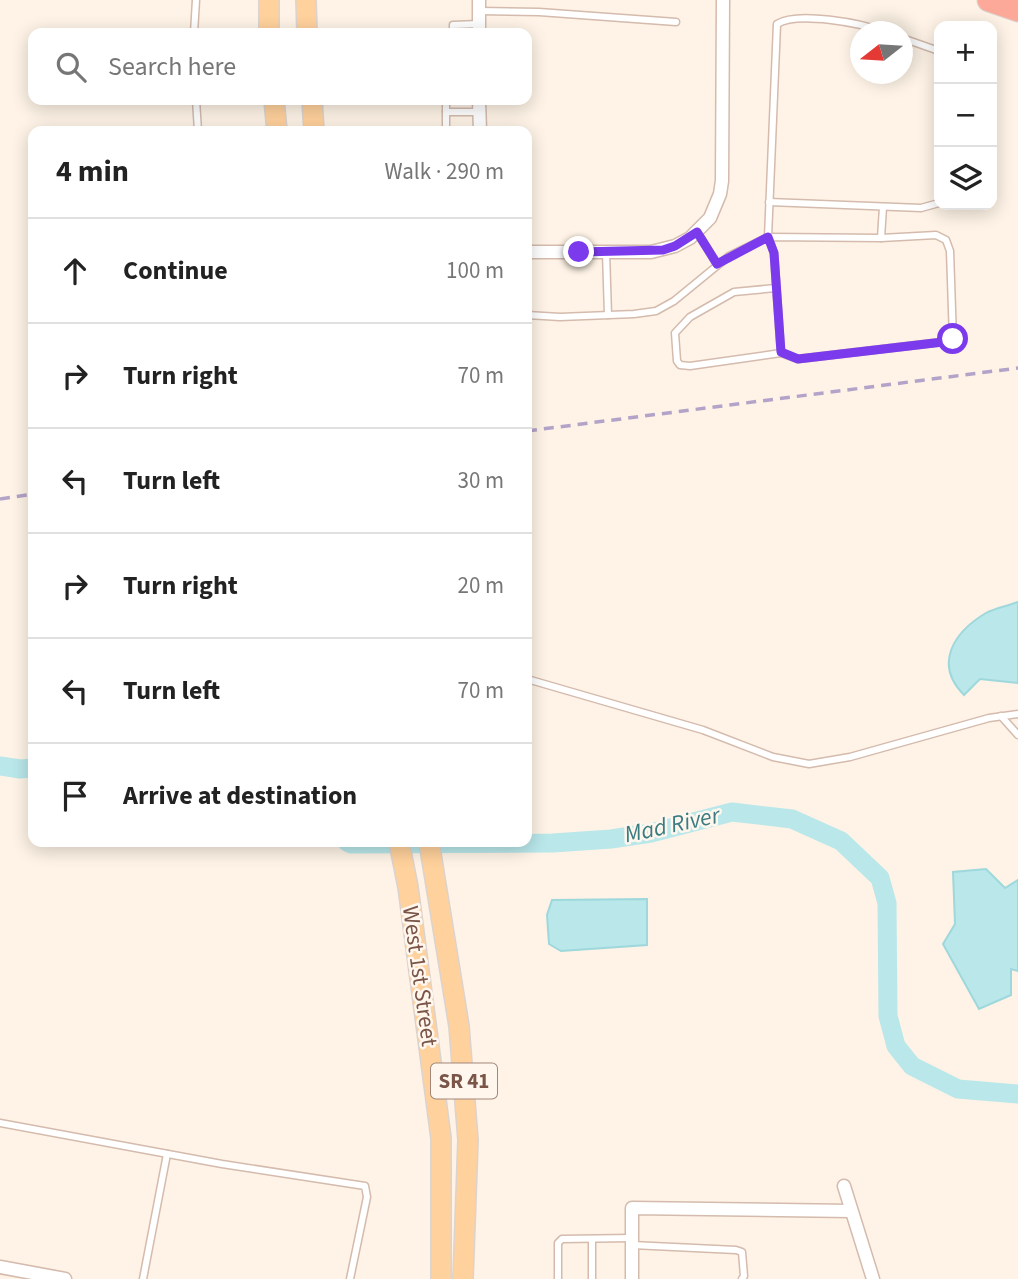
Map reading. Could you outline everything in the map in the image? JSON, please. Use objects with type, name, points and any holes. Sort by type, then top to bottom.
[{"type":"highway","points":[[989,0],[1018,10]]},
{"type":"main road","points":[[269,28],[270,0]]},
{"type":"main road","points":[[306,0],[307,28]]},
{"type":"main road","points":[[274,105],[277,126]]},
{"type":"main road","points":[[312,105],[314,126]]},
{"type":"main road","name":"West 1st Street","points":[[400,847],[408,887],[441,1138],[441,1279]]},
{"type":"main road","name":"West 1st Street","points":[[430,847],[459,1026],[468,1140],[463,1279]]},
{"type":"street","points":[[532,253],[663,250],[697,232],[716,207],[722,181],[723,0]]},
{"type":"street","points":[[480,106],[480,126]]},
{"type":"street","points":[[844,1186],[873,1279]]},
{"type":"street","points":[[632,1279],[632,1208],[851,1211]]},
{"type":"street","points":[[0,1267],[65,1279]]},
{"type":"lane","points":[[194,28],[196,0]]},
{"type":"lane","points":[[453,28],[453,25],[479,17],[539,12],[676,22]]},
{"type":"lane","points":[[781,352],[774,253],[768,237],[777,24],[793,18],[850,23]]},
{"type":"lane","points":[[913,42],[934,49]]},
{"type":"lane","points":[[196,105],[198,126]]},
{"type":"lane","points":[[446,105],[446,126]]},
{"type":"lane","points":[[446,112],[480,106]]},
{"type":"lane","points":[[769,202],[921,208],[934,205]]},
{"type":"lane","points":[[881,238],[883,207]]},
{"type":"lane","points":[[697,232],[717,264]]},
{"type":"lane","points":[[532,315],[561,317],[656,311],[674,301],[717,264],[768,237],[881,238],[936,235],[946,240],[950,251],[953,339],[798,359],[781,352],[690,366],[680,365],[677,361],[675,333],[691,317],[734,292],[776,288]]},
{"type":"lane","points":[[606,252],[608,315]]},
{"type":"lane","points":[[532,680],[703,730],[773,757],[809,764],[837,760],[1001,716],[1018,714]]},
{"type":"lane","points":[[1001,716],[1018,735]]},
{"type":"lane","points":[[0,1123],[167,1154],[365,1186],[367,1198],[349,1279]]},
{"type":"lane","points":[[143,1279],[167,1154]]},
{"type":"lane","points":[[558,1279],[558,1243],[562,1239],[592,1239],[736,1250],[742,1252],[744,1258],[742,1279]]},
{"type":"lane","points":[[592,1239],[592,1279]]},
{"type":"water","points":[[1018,602],[1018,683],[980,679],[964,695],[950,672],[951,650],[957,639],[965,629],[986,613]]},
{"type":"water","points":[[986,869],[1005,888],[1018,880],[1018,971],[1011,969],[1011,995],[979,1009],[943,944],[955,924],[953,872]]},
{"type":"water","points":[[647,899],[647,945],[561,951],[549,944],[547,915],[552,900]]},
{"type":"waterway","name":"Mad River","points":[[0,766],[28,768]]},
{"type":"waterway","name":"Mad River","points":[[532,843],[611,839],[651,833],[732,812],[792,819],[841,841],[880,878],[887,903],[888,1016],[896,1046],[912,1066],[958,1089],[1018,1094]]},
{"type":"railway","points":[[532,430],[1018,368]]},
{"type":"railway","points":[[0,499],[28,495]]},
{"type":"route","points":[[579,252],[663,250],[697,232],[717,264],[768,237],[774,253],[781,352],[787,356],[798,359],[953,339]]}]
